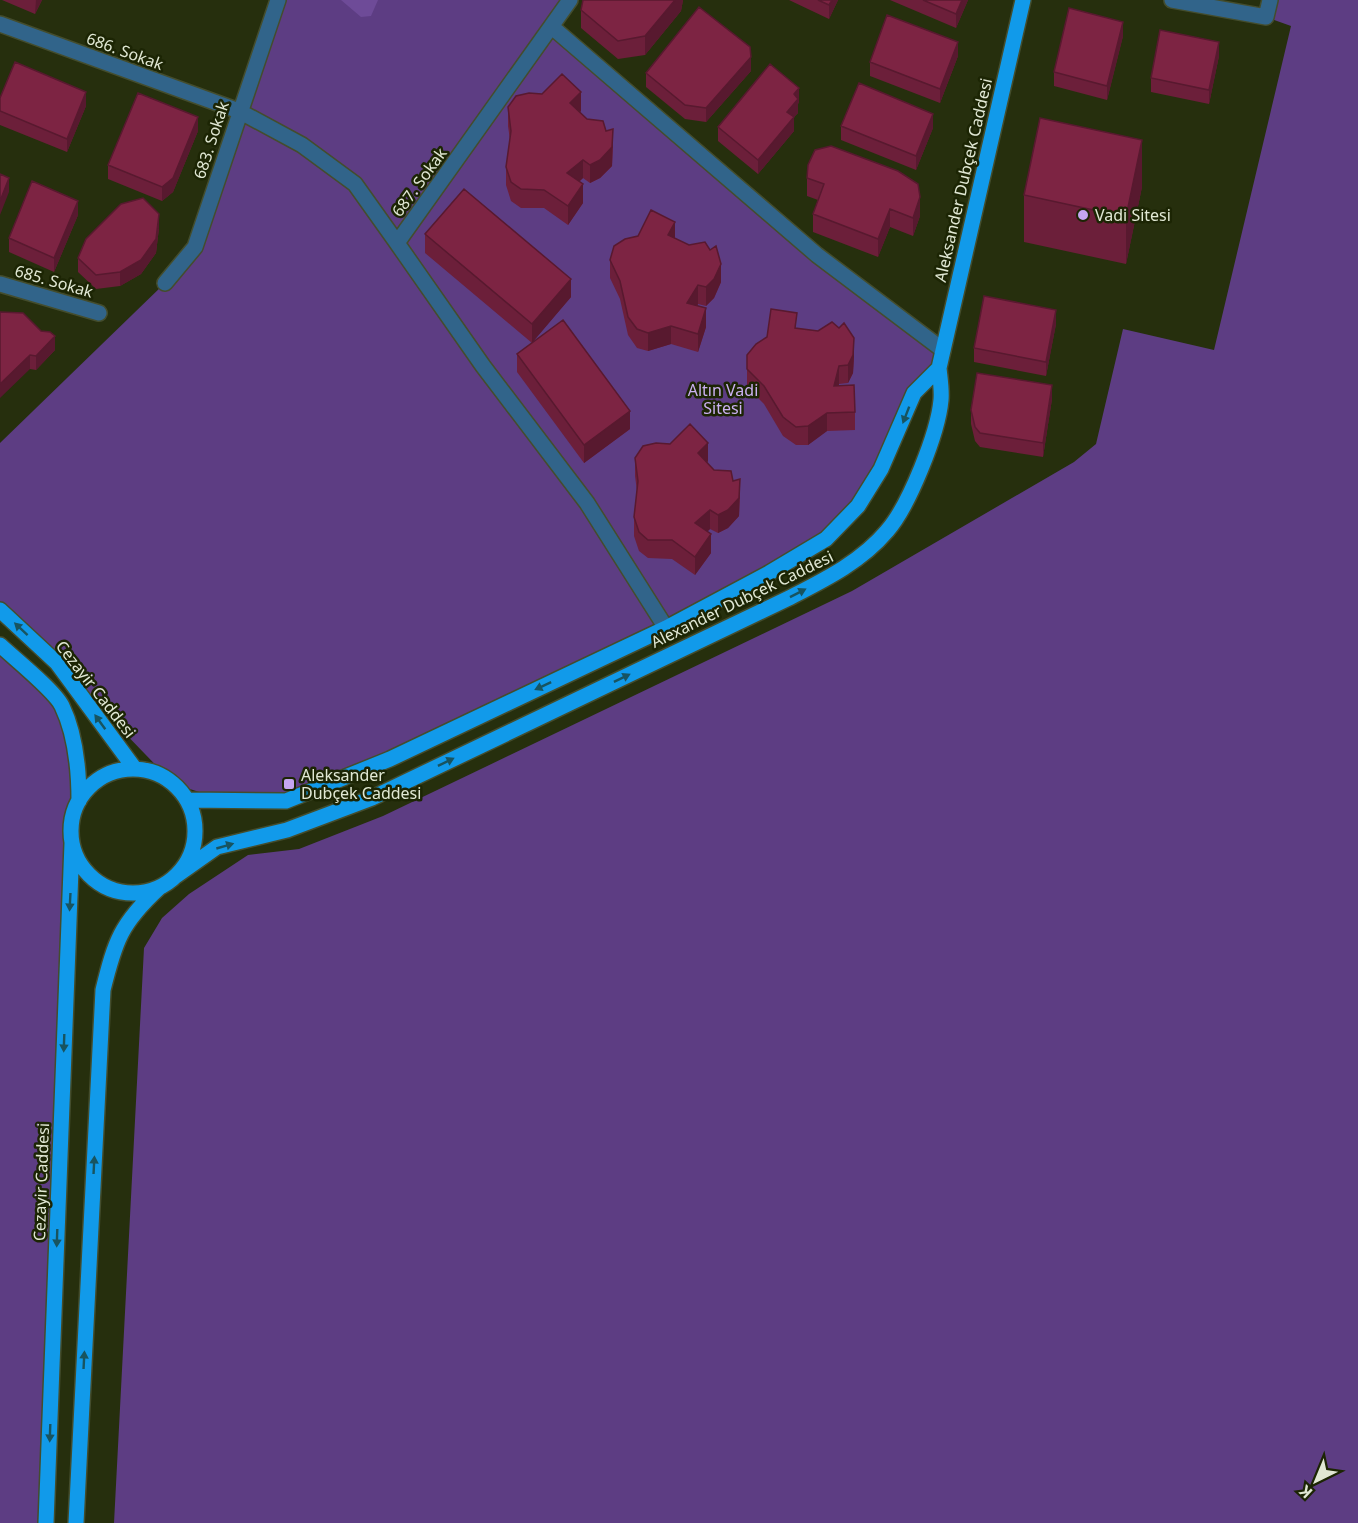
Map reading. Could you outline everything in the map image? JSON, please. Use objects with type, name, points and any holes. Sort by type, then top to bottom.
[{"type":"main road","name":"Aleksander Dubçek Caddesi","points":[[939,368],[1023,0]]},
{"type":"main road","name":"Alexander Dubçek Caddesi","points":[[187,800],[286,801],[390,759],[666,628],[826,539],[858,506],[882,469],[914,393],[939,368]]},
{"type":"main road","name":"Alexander Dubçek Caddesi","points":[[176,876],[217,848],[287,830],[372,798],[841,572],[887,531],[915,483],[930,443],[941,400],[939,368]]},
{"type":"main road","name":"Cezayir Caddesi","points":[[0,610],[57,663],[135,769]]},
{"type":"main road","points":[[0,645],[62,705],[79,772],[79,801]]},
{"type":"main road","points":[[76,1523],[103,990],[115,942],[132,912],[176,876],[188,860],[194,840],[194,820],[187,800],[156,773],[135,769],[114,772],[95,781],[79,801],[72,816],[72,843],[76,856],[87,873],[102,885],[120,892],[140,893],[159,888]]},
{"type":"main road","name":"Cezayir Caddesi","points":[[46,1523],[72,843]]},
{"type":"street","name":"683. Sokak","points":[[165,283],[195,247],[238,111],[278,0]]},
{"type":"street","name":"687. Sokak","points":[[238,111],[302,145],[355,184],[397,243],[570,0]]},
{"type":"street","points":[[1172,0],[1266,16],[1270,0]]},
{"type":"street","name":"686. Sokak","points":[[0,24],[238,111]]},
{"type":"street","points":[[552,27],[817,255],[943,350]]},
{"type":"street","points":[[397,243],[483,366],[587,503],[666,628]]},
{"type":"street","name":"685. Sokak","points":[[0,284],[99,313]]},
{"type":"green space","name":"Altın Vadi Sitesi","points":[[278,0],[570,0],[553,27],[943,350],[914,393],[858,506],[769,573],[286,801],[231,802],[174,784],[57,663],[0,610],[0,443],[165,283],[195,247]]},
{"type":"green space","points":[[1270,0],[1358,0],[1358,1523],[114,1523],[144,948],[162,918],[189,894],[248,855],[299,849],[383,816],[852,591],[1074,462],[1096,444],[1123,329],[1214,350],[1291,26],[1266,17]]},
{"type":"green space","points":[[0,645],[62,705],[79,801],[72,816],[71,837],[46,1523],[0,1523]]},
{"type":"shaded area","points":[[341,0],[378,0],[371,16],[361,17]]},
{"type":"building","points":[[583,0],[675,0],[645,36],[618,41],[581,10]]},
{"type":"building","points":[[818,0],[832,0],[829,5]]},
{"type":"building","points":[[923,0],[962,0],[956,14]]},
{"type":"building","points":[[699,7],[750,47],[751,57],[706,108],[685,105],[646,73]]},
{"type":"building","points":[[1069,8],[1123,22],[1107,86],[1054,72]]},
{"type":"building","points":[[887,15],[958,42],[940,89],[870,62]]},
{"type":"building","points":[[1160,30],[1219,42],[1209,90],[1151,78]]},
{"type":"building","points":[[15,62],[86,92],[67,139],[0,111],[0,98]]},
{"type":"building","points":[[770,64],[799,88],[794,94],[798,99],[787,112],[794,117],[758,160],[718,127]]},
{"type":"building","points":[[562,74],[581,92],[570,103],[587,119],[603,121],[606,131],[613,129],[612,147],[600,160],[590,165],[583,160],[567,173],[583,184],[568,206],[544,190],[521,189],[511,182],[506,167],[511,131],[508,107],[516,96],[529,93],[542,94]]},
{"type":"building","points":[[859,83],[933,114],[916,156],[841,126]]},
{"type":"building","points":[[138,93],[198,117],[173,178],[162,187],[108,165]]},
{"type":"building","points":[[1040,118],[1142,140],[1126,217],[1024,195]]},
{"type":"building","points":[[831,146],[898,171],[918,184],[920,197],[913,218],[890,209],[878,239],[813,214],[824,184],[807,178],[808,165],[815,150]]},
{"type":"building","points":[[0,174],[9,178],[0,201]]},
{"type":"building","points":[[32,181],[78,201],[54,258],[9,238]]},
{"type":"building","points":[[464,189],[571,279],[532,324],[425,234]]},
{"type":"building","points":[[143,198],[159,214],[156,239],[141,260],[120,272],[96,275],[78,258],[86,239],[121,204]]},
{"type":"building","points":[[651,210],[675,222],[668,235],[689,245],[705,242],[710,250],[716,246],[721,264],[714,279],[706,287],[698,285],[687,303],[706,308],[698,334],[671,326],[648,333],[637,329],[628,317],[620,281],[610,260],[614,246],[625,239],[638,236]]},
{"type":"building","points":[[984,296],[1056,310],[1046,362],[974,348]]},
{"type":"building","points":[[771,309],[797,313],[795,328],[818,331],[832,322],[839,328],[844,323],[854,338],[853,355],[848,365],[839,366],[834,386],[854,385],[855,412],[827,413],[808,426],[796,427],[783,417],[764,386],[747,369],[747,355],[756,344],[767,337]]},
{"type":"building","points":[[0,312],[23,313],[41,331],[50,332],[55,336],[36,356],[30,355],[0,384]]},
{"type":"building","points":[[563,320],[630,411],[584,445],[517,354]]},
{"type":"building","points":[[977,373],[1052,385],[1043,443],[980,433],[975,427],[971,410]]},
{"type":"building","points":[[690,424],[708,443],[698,453],[714,470],[731,471],[733,481],[740,479],[739,498],[728,510],[718,515],[710,510],[695,523],[711,534],[695,557],[672,540],[648,540],[639,532],[634,517],[638,481],[635,458],[643,446],[656,443],[670,444]]},
{"type":"place","name":"Vadi Sitesi","points":[[1083,215]]},
{"type":"place","name":"Aleksander Dubçek Caddesi","points":[[289,784]]}]
